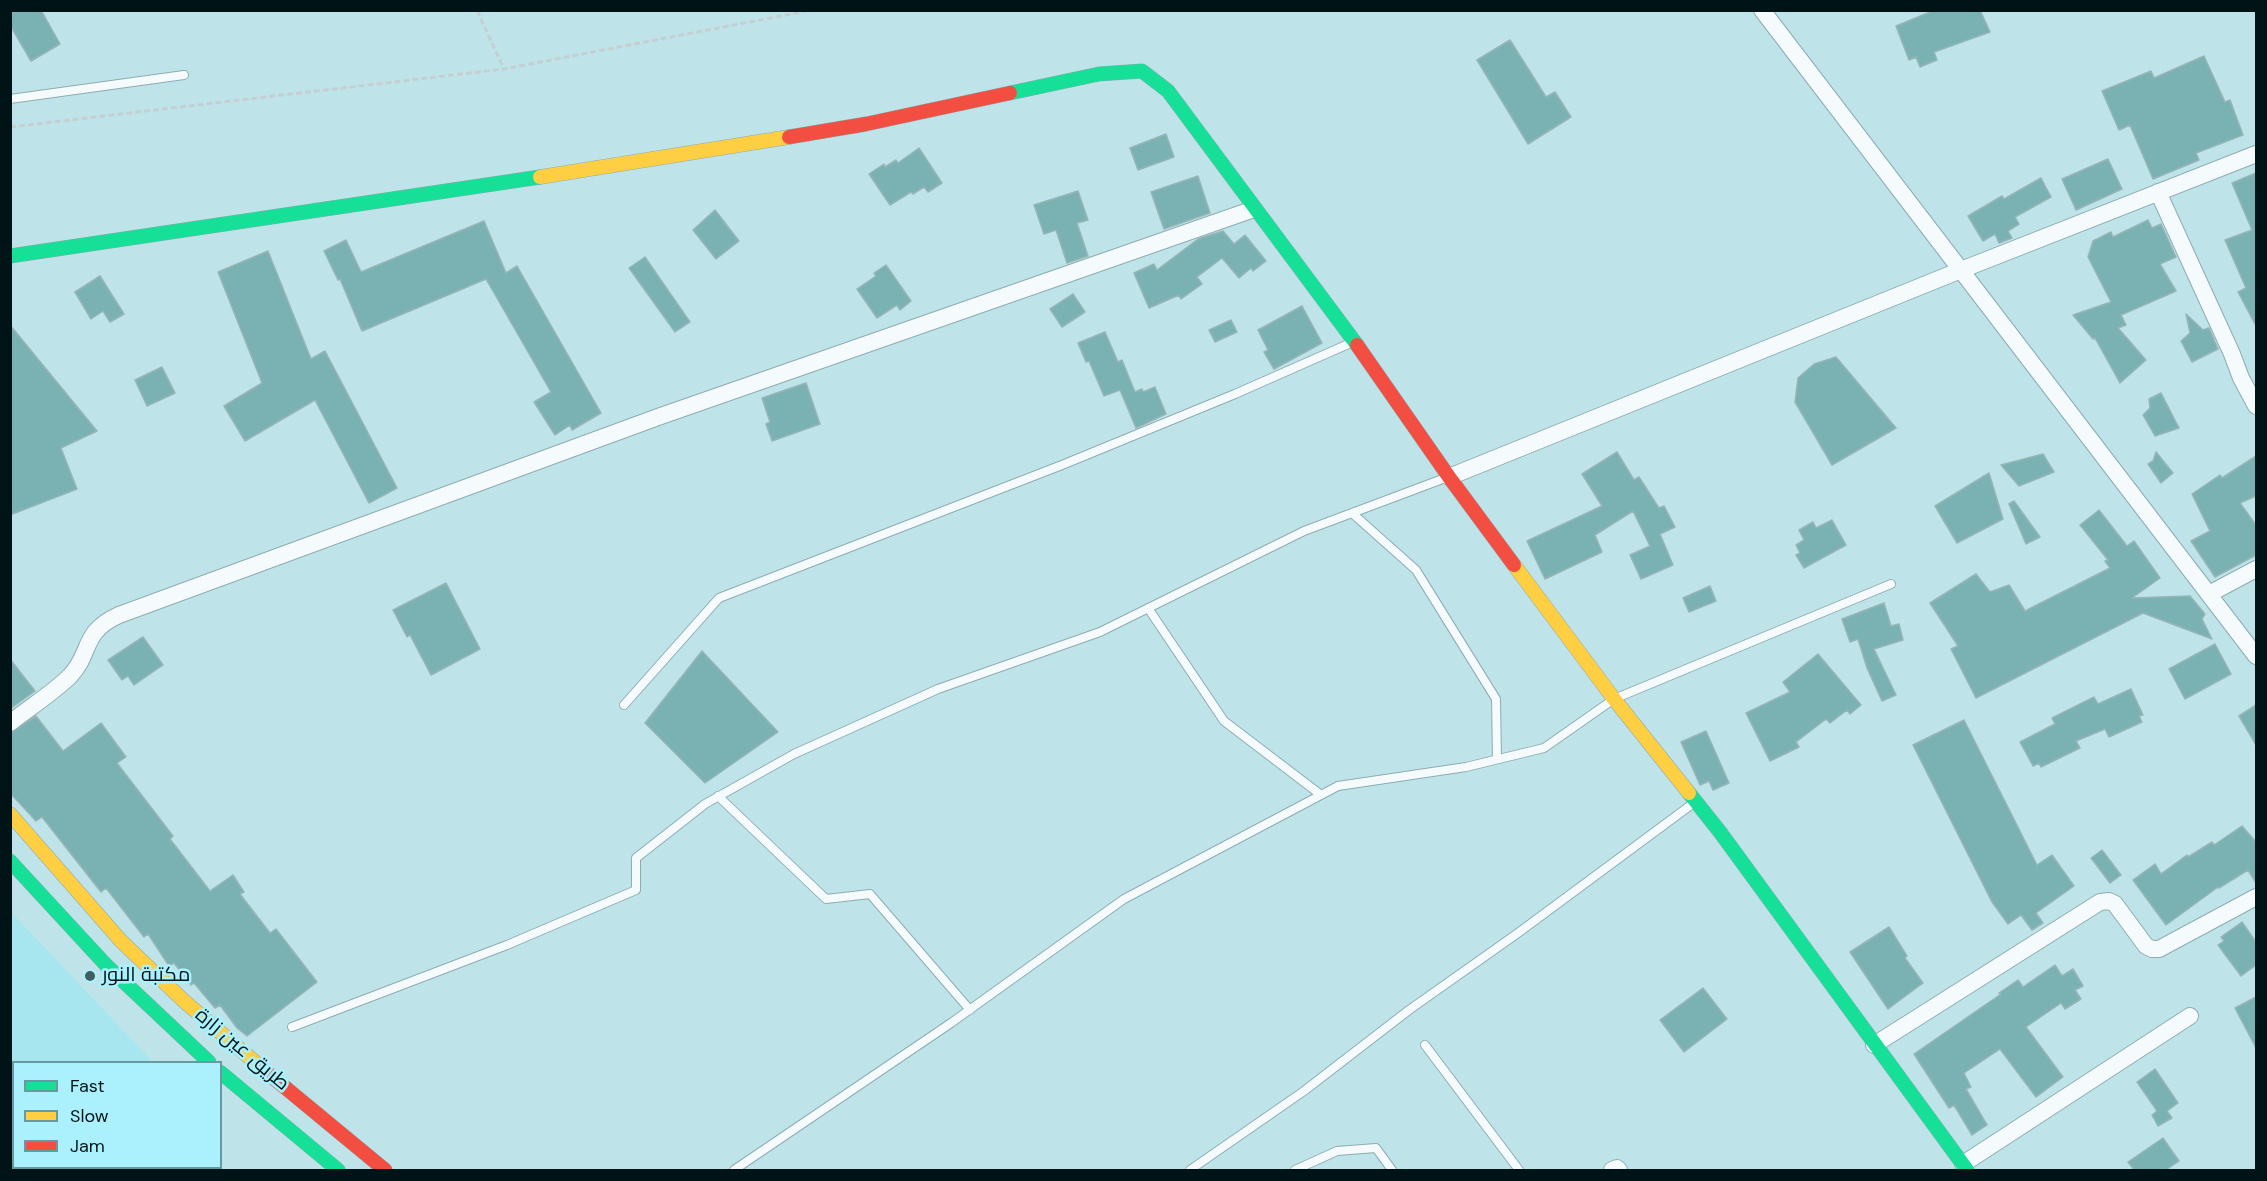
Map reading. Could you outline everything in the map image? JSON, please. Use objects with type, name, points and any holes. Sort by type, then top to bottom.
[{"type":"street","points":[[1762,10],[2256,656]]},
{"type":"street","points":[[10,256],[634,164],[866,124],[1099,74],[1142,71],[1168,91],[1354,341],[1449,477],[1614,699],[1720,832],[1965,1167],[2190,1016]]},
{"type":"street","points":[[1449,477],[1961,270],[2256,154]]},
{"type":"street","points":[[2158,192],[2241,378],[2256,406]]},
{"type":"street","points":[[10,723],[71,675],[97,629],[105,621],[119,615],[658,417],[1254,209]]},
{"type":"street","points":[[2209,594],[2256,569]]},
{"type":"street","name":"طريق عين زارة","points":[[10,814],[89,908],[154,973],[223,1035],[385,1170]]},
{"type":"street","name":"طريق عين زارة","points":[[10,861],[100,961],[207,1061]]},
{"type":"street","points":[[1874,1045],[2100,902],[2109,901],[2115,904],[2146,946],[2159,949],[2256,897]]},
{"type":"street","name":"طريق عين زارة","points":[[222,1074],[338,1170]]},
{"type":"street","points":[[1612,1170],[1617,1168],[1619,1170]]},
{"type":"lane","points":[[10,99],[184,75]]},
{"type":"lane","points":[[624,705],[719,598],[1062,465],[1235,394],[1354,341]]},
{"type":"lane","points":[[292,1027],[507,945],[636,890],[636,858],[705,804],[794,754],[938,689],[1100,632],[1304,531],[1449,477]]},
{"type":"lane","points":[[1352,513],[1416,570],[1496,699],[1497,759]]},
{"type":"lane","points":[[734,1170],[970,1010],[1124,899],[1338,786],[1466,767],[1544,748],[1614,699],[1891,584]]},
{"type":"lane","points":[[1148,608],[1224,721],[1321,795]]},
{"type":"lane","points":[[718,796],[826,899],[870,894],[970,1010]]},
{"type":"lane","points":[[1190,1170],[1304,1091],[1409,1010],[1696,802]]},
{"type":"lane","points":[[1425,1045],[1519,1170]]},
{"type":"lane","points":[[1295,1170],[1337,1151],[1376,1148],[1392,1170]]},
{"type":"path","points":[[479,10],[479,15],[504,69]]},
{"type":"path","points":[[10,127],[504,69],[812,10]]},
{"type":"shaded area","points":[[10,911],[152,1061],[12,1061],[11,1168]]},
{"type":"shaded area","points":[[14,1169],[84,1169],[83,1170]]},
{"type":"building","points":[[17,10],[41,10],[60,44],[31,61],[10,25],[10,14]]},
{"type":"building","points":[[1935,10],[1980,10],[1990,32],[1934,52],[1937,60],[1920,67],[1916,57],[1909,60],[1896,26]]},
{"type":"building","points":[[1510,40],[1546,97],[1555,92],[1571,117],[1528,144],[1477,60]]},
{"type":"building","points":[[2204,56],[2225,102],[2230,100],[2243,135],[2196,153],[2199,160],[2153,179],[2130,125],[2119,130],[2102,91],[2151,71],[2154,78]]},
{"type":"building","points":[[1166,134],[1174,157],[1138,170],[1130,148]]},
{"type":"building","points":[[919,148],[942,183],[928,192],[924,187],[913,194],[911,192],[890,205],[869,174],[884,164],[885,167],[896,160],[898,163]]},
{"type":"building","points":[[2108,159],[2122,189],[2076,210],[2062,179]]},
{"type":"building","points":[[2256,173],[2256,326],[2238,292],[2246,288],[2225,240],[2252,230],[2232,183]]},
{"type":"building","points":[[1198,176],[1210,213],[1164,229],[1151,192]]},
{"type":"building","points":[[2041,178],[2051,197],[2015,217],[2019,224],[2008,231],[2012,238],[1999,243],[1995,234],[1983,241],[1968,216],[2002,196],[2004,199]]},
{"type":"building","points":[[1078,191],[1088,220],[1077,223],[1088,256],[1067,263],[1056,230],[1044,234],[1034,205]]},
{"type":"building","points":[[715,210],[739,241],[716,259],[693,230]]},
{"type":"building","points":[[2148,220],[2152,228],[2161,224],[2176,257],[2160,264],[2176,291],[2121,315],[2126,325],[2118,328],[2146,360],[2120,383],[2095,338],[2093,339],[2073,315],[2111,302],[2088,257],[2093,241],[2111,232],[2113,237]]},
{"type":"building","points":[[484,221],[506,273],[517,266],[601,413],[572,430],[570,425],[555,435],[534,402],[551,392],[486,279],[362,331],[340,279],[338,280],[324,251],[346,240],[361,272]]},
{"type":"building","points":[[1223,231],[1234,244],[1245,235],[1266,261],[1253,271],[1251,268],[1239,278],[1222,258],[1197,277],[1202,284],[1181,299],[1179,295],[1149,308],[1134,273],[1154,264],[1157,270],[1198,239]]},
{"type":"building","points":[[268,251],[311,359],[325,351],[397,488],[369,503],[315,400],[245,441],[224,406],[262,383],[218,272]]},
{"type":"building","points":[[645,257],[690,322],[675,332],[629,268]]},
{"type":"building","points":[[886,265],[911,301],[900,310],[897,305],[877,318],[857,289],[876,276],[874,273]]},
{"type":"building","points":[[100,276],[124,314],[110,322],[103,311],[91,319],[75,292]]},
{"type":"building","points":[[1073,294],[1085,312],[1062,327],[1050,309]]},
{"type":"building","points":[[1302,306],[1322,343],[1274,369],[1264,352],[1268,350],[1258,330]]},
{"type":"building","points":[[2186,314],[2203,330],[2209,328],[2218,349],[2192,362],[2181,341],[2190,333]]},
{"type":"building","points":[[1231,320],[1237,332],[1215,342],[1209,330]]},
{"type":"building","points":[[10,325],[97,431],[61,448],[77,489],[10,515]]},
{"type":"building","points":[[1105,332],[1118,362],[1122,360],[1135,392],[1142,389],[1143,392],[1155,387],[1166,414],[1136,428],[1120,390],[1104,396],[1089,361],[1086,362],[1078,343]]},
{"type":"building","points":[[1836,357],[1896,428],[1832,465],[1795,402],[1798,378],[1814,364]]},
{"type":"building","points":[[162,367],[175,393],[147,406],[135,380]]},
{"type":"building","points":[[806,383],[820,424],[772,441],[766,424],[770,422],[762,398]]},
{"type":"building","points":[[2161,393],[2179,428],[2155,436],[2143,415],[2150,408],[2149,399]]},
{"type":"building","points":[[1617,452],[1634,480],[1639,477],[1659,508],[1664,506],[1675,527],[1660,534],[1673,565],[1641,579],[1630,555],[1650,546],[1633,511],[1595,535],[1602,552],[1545,579],[1527,541],[1602,506],[1582,474]]},
{"type":"building","points":[[2156,452],[2173,473],[2161,483],[2148,464],[2153,461]]},
{"type":"building","points":[[2043,454],[2054,472],[2019,486],[2001,465]]},
{"type":"building","points":[[2256,456],[2256,496],[2240,503],[2256,525],[2256,555],[2215,577],[2191,541],[2210,531],[2192,494],[2220,475],[2222,478]]},
{"type":"building","points":[[1989,473],[2003,519],[1957,543],[1935,506]]},
{"type":"building","points":[[2014,501],[2040,537],[2026,544],[2009,504]]},
{"type":"building","points":[[2099,510],[2127,546],[2134,541],[2160,578],[2132,598],[2190,596],[2205,614],[2202,619],[2212,639],[2143,613],[1976,698],[1951,649],[1958,646],[1930,603],[1976,574],[1990,592],[2009,585],[2025,611],[2110,568],[2105,561],[2108,560],[2080,525]]},
{"type":"building","points":[[1832,520],[1846,545],[1804,568],[1796,555],[1800,553],[1796,545],[1804,540],[1799,530],[1813,522],[1816,528]]},
{"type":"building","points":[[446,583],[480,649],[431,675],[410,635],[407,637],[393,610]]},
{"type":"building","points":[[1710,586],[1716,601],[1689,612],[1683,598]]},
{"type":"building","points":[[1884,603],[1891,626],[1899,624],[1903,640],[1874,649],[1896,695],[1882,701],[1867,668],[1858,639],[1850,642],[1842,619]]},
{"type":"building","points":[[143,637],[163,665],[134,685],[128,676],[122,680],[108,660]]},
{"type":"building","points":[[2215,644],[2231,674],[2185,699],[2169,669]]},
{"type":"building","points":[[702,651],[778,732],[705,783],[645,723]]},
{"type":"building","points":[[1818,654],[1861,705],[1850,714],[1847,710],[1830,723],[1826,719],[1796,742],[1799,747],[1770,761],[1746,713],[1790,692],[1783,682]]},
{"type":"building","points":[[10,659],[35,691],[10,709]]},
{"type":"building","points":[[2131,689],[2143,715],[2139,716],[2142,722],[2109,737],[2105,729],[2076,741],[2080,748],[2041,767],[2039,763],[2033,766],[2020,742],[2055,724],[2052,718],[2094,697],[2098,704]]},
{"type":"building","points":[[2256,705],[2256,745],[2239,716]]},
{"type":"building","points":[[36,716],[63,751],[101,723],[126,757],[117,763],[173,836],[170,839],[210,891],[233,875],[244,892],[240,894],[270,933],[276,929],[317,982],[247,1036],[237,1028],[220,1005],[215,1008],[194,983],[191,985],[174,963],[169,966],[148,934],[144,937],[106,888],[101,892],[42,817],[36,821],[10,793],[10,733]]},
{"type":"building","points":[[1964,720],[2037,865],[2052,855],[2074,886],[2036,913],[2043,923],[2032,930],[2021,915],[2008,924],[1992,902],[1913,745]]},
{"type":"building","points":[[1706,731],[1729,783],[1713,790],[1709,781],[1700,785],[1681,742]]},
{"type":"building","points":[[2242,826],[2256,842],[2256,883],[2248,870],[2218,887],[2166,925],[2133,880],[2155,864],[2161,874],[2187,855],[2188,857],[2212,842],[2214,845]]},
{"type":"building","points":[[2102,850],[2121,875],[2110,883],[2091,858]]},
{"type":"building","points":[[2242,922],[2256,942],[2256,965],[2241,976],[2218,945],[2224,941],[2221,937]]},
{"type":"building","points":[[1889,927],[1907,956],[1905,958],[1923,983],[1888,1009],[1850,952]]},
{"type":"building","points":[[2055,965],[2062,976],[2073,969],[2083,986],[2075,990],[2081,999],[2065,1009],[2061,1003],[2026,1027],[2063,1077],[2036,1097],[2000,1049],[1964,1073],[1971,1087],[1966,1089],[1987,1125],[1972,1135],[1954,1105],[1949,1108],[1914,1054],[2018,980],[2023,987]]},
{"type":"building","points":[[1703,988],[1727,1019],[1684,1052],[1660,1020]]},
{"type":"building","points":[[2256,997],[2256,1048],[2235,1008]]},
{"type":"building","points":[[2155,1069],[2178,1103],[2167,1111],[2172,1118],[2158,1126],[2152,1115],[2157,1111],[2137,1082]]},
{"type":"building","points":[[2163,1138],[2179,1161],[2166,1170],[2134,1170],[2128,1162]]},
{"type":"traffic: fast","points":[[1010,93],[1099,74],[1142,71],[1168,91],[1357,345]]},
{"type":"traffic: fast","points":[[10,256],[540,177]]},
{"type":"traffic: fast","points":[[1689,793],[1720,832],[1967,1170]]},
{"type":"traffic: fast","points":[[10,861],[106,965],[208,1061]]},
{"type":"traffic: fast","points":[[222,1074],[338,1170]]},
{"type":"traffic: slow","points":[[540,177],[789,137]]},
{"type":"traffic: slow","points":[[1514,565],[1614,699],[1689,793]]},
{"type":"traffic: slow","points":[[10,814],[121,941],[184,1001],[264,1070]]},
{"type":"traffic: jam","points":[[789,137],[866,124],[1010,93]]},
{"type":"traffic: jam","points":[[1357,345],[1514,565]]},
{"type":"traffic: jam","points":[[264,1070],[385,1170]]},
{"type":"place","name":"مكتبة النور","points":[[90,976]]}]
